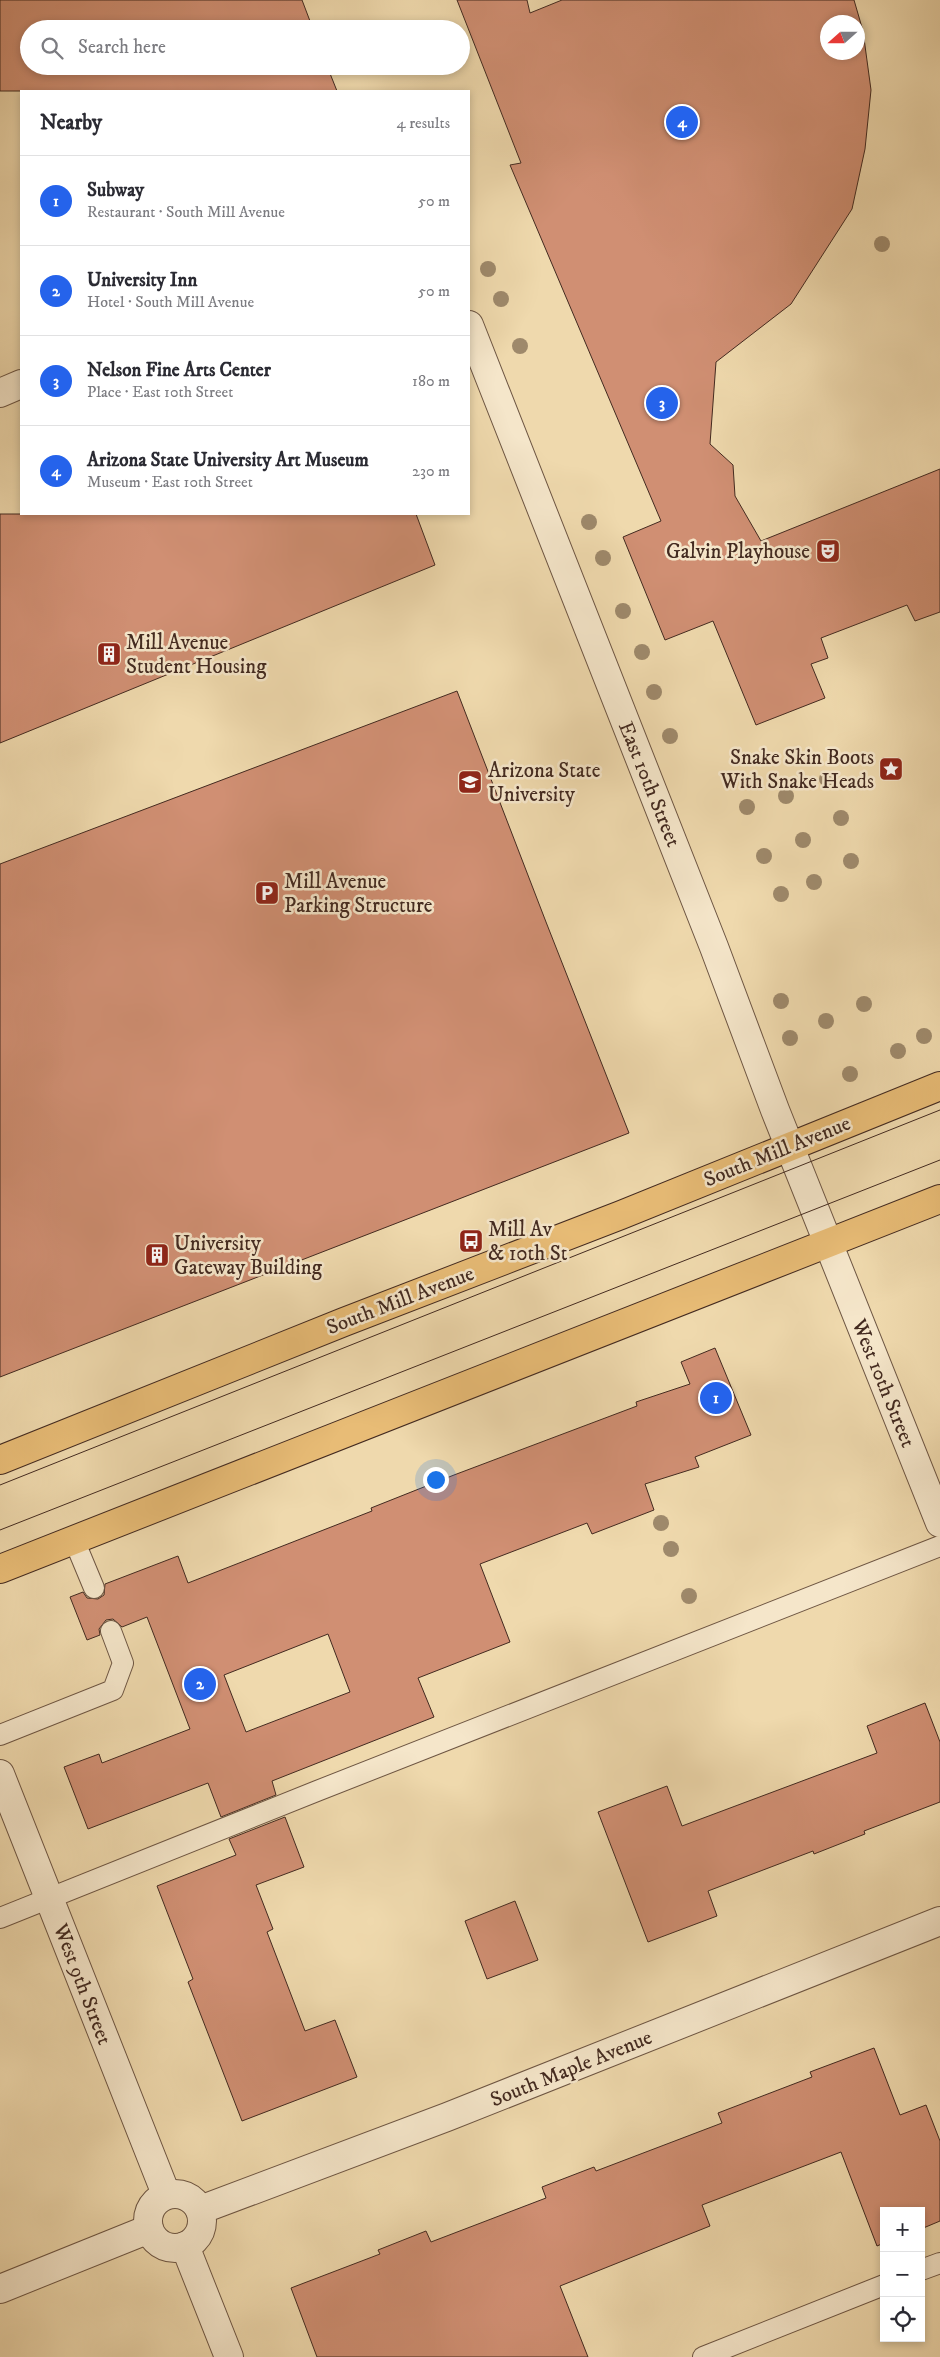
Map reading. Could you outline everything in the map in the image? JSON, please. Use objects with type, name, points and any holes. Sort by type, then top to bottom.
[{"type":"main road","name":"South Mill Avenue","points":[[0,1460],[344,1322],[621,1215],[790,1145],[940,1086]]},
{"type":"main road","points":[[0,1569],[940,1199]]},
{"type":"street","name":"East 10th Street","points":[[470,328],[828,1243]]},
{"type":"street","points":[[0,393],[20,384]]},
{"type":"street","name":"West 10th Street","points":[[828,1243],[940,1523]]},
{"type":"street","name":"West 9th Street","points":[[0,1774],[6,1807],[50,1899],[166,2194]]},
{"type":"street","name":"South Maple Avenue","points":[[200,2210],[447,2117],[940,1921]]},
{"type":"street","points":[[166,2194],[182,2194],[196,2202],[200,2210],[203,2218],[198,2235],[185,2246],[168,2247],[153,2237],[149,2229],[147,2220],[152,2204],[166,2194]]},
{"type":"street","points":[[0,2289],[149,2229]]},
{"type":"street","points":[[185,2246],[229,2357]]},
{"type":"lane","points":[[74,1540],[94,1588]]},
{"type":"lane","points":[[0,1918],[940,1546]]},
{"type":"lane","points":[[0,1735],[113,1690],[123,1663],[111,1631]]},
{"type":"lane","points":[[925,2269],[940,2263]]},
{"type":"lane","points":[[703,2357],[880,2287]]},
{"type":"building","points":[[0,0],[302,0],[310,20],[20,20],[20,75],[331,75],[337,90],[20,90],[0,91]]},
{"type":"building","points":[[457,0],[527,0],[530,13],[562,0],[854,0],[858,15],[820,15],[820,60],[865,60],[865,46],[871,90],[865,149],[852,209],[791,304],[716,362],[710,444],[733,465],[735,496],[761,541],[940,469],[940,612],[915,621],[907,605],[821,638],[828,658],[811,664],[825,698],[756,725],[713,621],[665,640],[623,537],[661,521],[510,165],[521,163],[470,33],[470,20],[465,20]]},
{"type":"building","name":"Mill Avenue Student Housing","points":[[0,514],[416,515],[435,565],[0,743]]},
{"type":"building","points":[[457,691],[629,1133],[0,1377],[0,864]]},
{"type":"building","points":[[715,1348],[751,1435],[695,1457],[699,1467],[645,1484],[654,1510],[592,1534],[587,1523],[480,1564],[510,1642],[418,1678],[434,1717],[272,1781],[276,1795],[221,1817],[208,1783],[88,1829],[64,1767],[99,1754],[102,1763],[190,1729],[147,1617],[122,1627],[113,1619],[106,1620],[99,1629],[100,1635],[87,1640],[70,1597],[83,1592],[87,1598],[98,1599],[104,1595],[105,1584],[178,1556],[188,1583],[372,1511],[371,1508],[454,1475],[637,1406],[636,1402],[690,1384],[681,1362]],"holes":[[[328,1634],[350,1692],[246,1732],[224,1675]]]},
{"type":"building","points":[[925,1703],[940,1742],[940,1802],[864,1831],[865,1834],[814,1854],[813,1851],[708,1891],[717,1916],[648,1942],[598,1812],[667,1786],[682,1826],[877,1753],[867,1726]]},
{"type":"building","points":[[285,1817],[304,1867],[256,1885],[273,1929],[267,1932],[305,2031],[335,2020],[357,2077],[242,2121],[188,1982],[193,1979],[157,1886],[236,1855],[229,1839]]},
{"type":"building","points":[[515,1901],[538,1960],[487,1979],[465,1921]]},
{"type":"building","points":[[874,2048],[900,2115],[926,2105],[940,2141],[940,2221],[925,2227],[925,2207],[880,2207],[880,2245],[877,2246],[841,2152],[702,2205],[710,2226],[560,2286],[588,2357],[317,2357],[291,2288],[380,2254],[378,2250],[426,2231],[431,2242],[546,2198],[542,2187],[594,2167],[596,2171],[722,2123],[718,2113],[812,2077],[810,2072]]},
{"type":"tram line","points":[[0,1485],[940,1110]]},
{"type":"tram line","points":[[0,1530],[940,1160]]},
{"type":"place","name":"Arizona State University Art Museum","points":[[682,122]]},
{"type":"place","name":"Nelson Fine Arts Center","points":[[662,403]]},
{"type":"place","name":"Galvin Playhouse","points":[[828,551]]},
{"type":"place","name":"Mill Avenue Student Housing","points":[[109,654]]},
{"type":"place","name":"Snake Skin Boots With Snake Heads","points":[[891,769]]},
{"type":"place","name":"Arizona State University","points":[[470,782]]},
{"type":"place","name":"Mill Avenue Parking Structure","points":[[267,893]]},
{"type":"place","name":"Mill Av & 10th St","points":[[471,1241]]},
{"type":"place","name":"University Gateway Building","points":[[157,1255]]},
{"type":"place","name":"Subway","points":[[716,1398]]},
{"type":"place","name":"University Inn","points":[[200,1684]]}]
